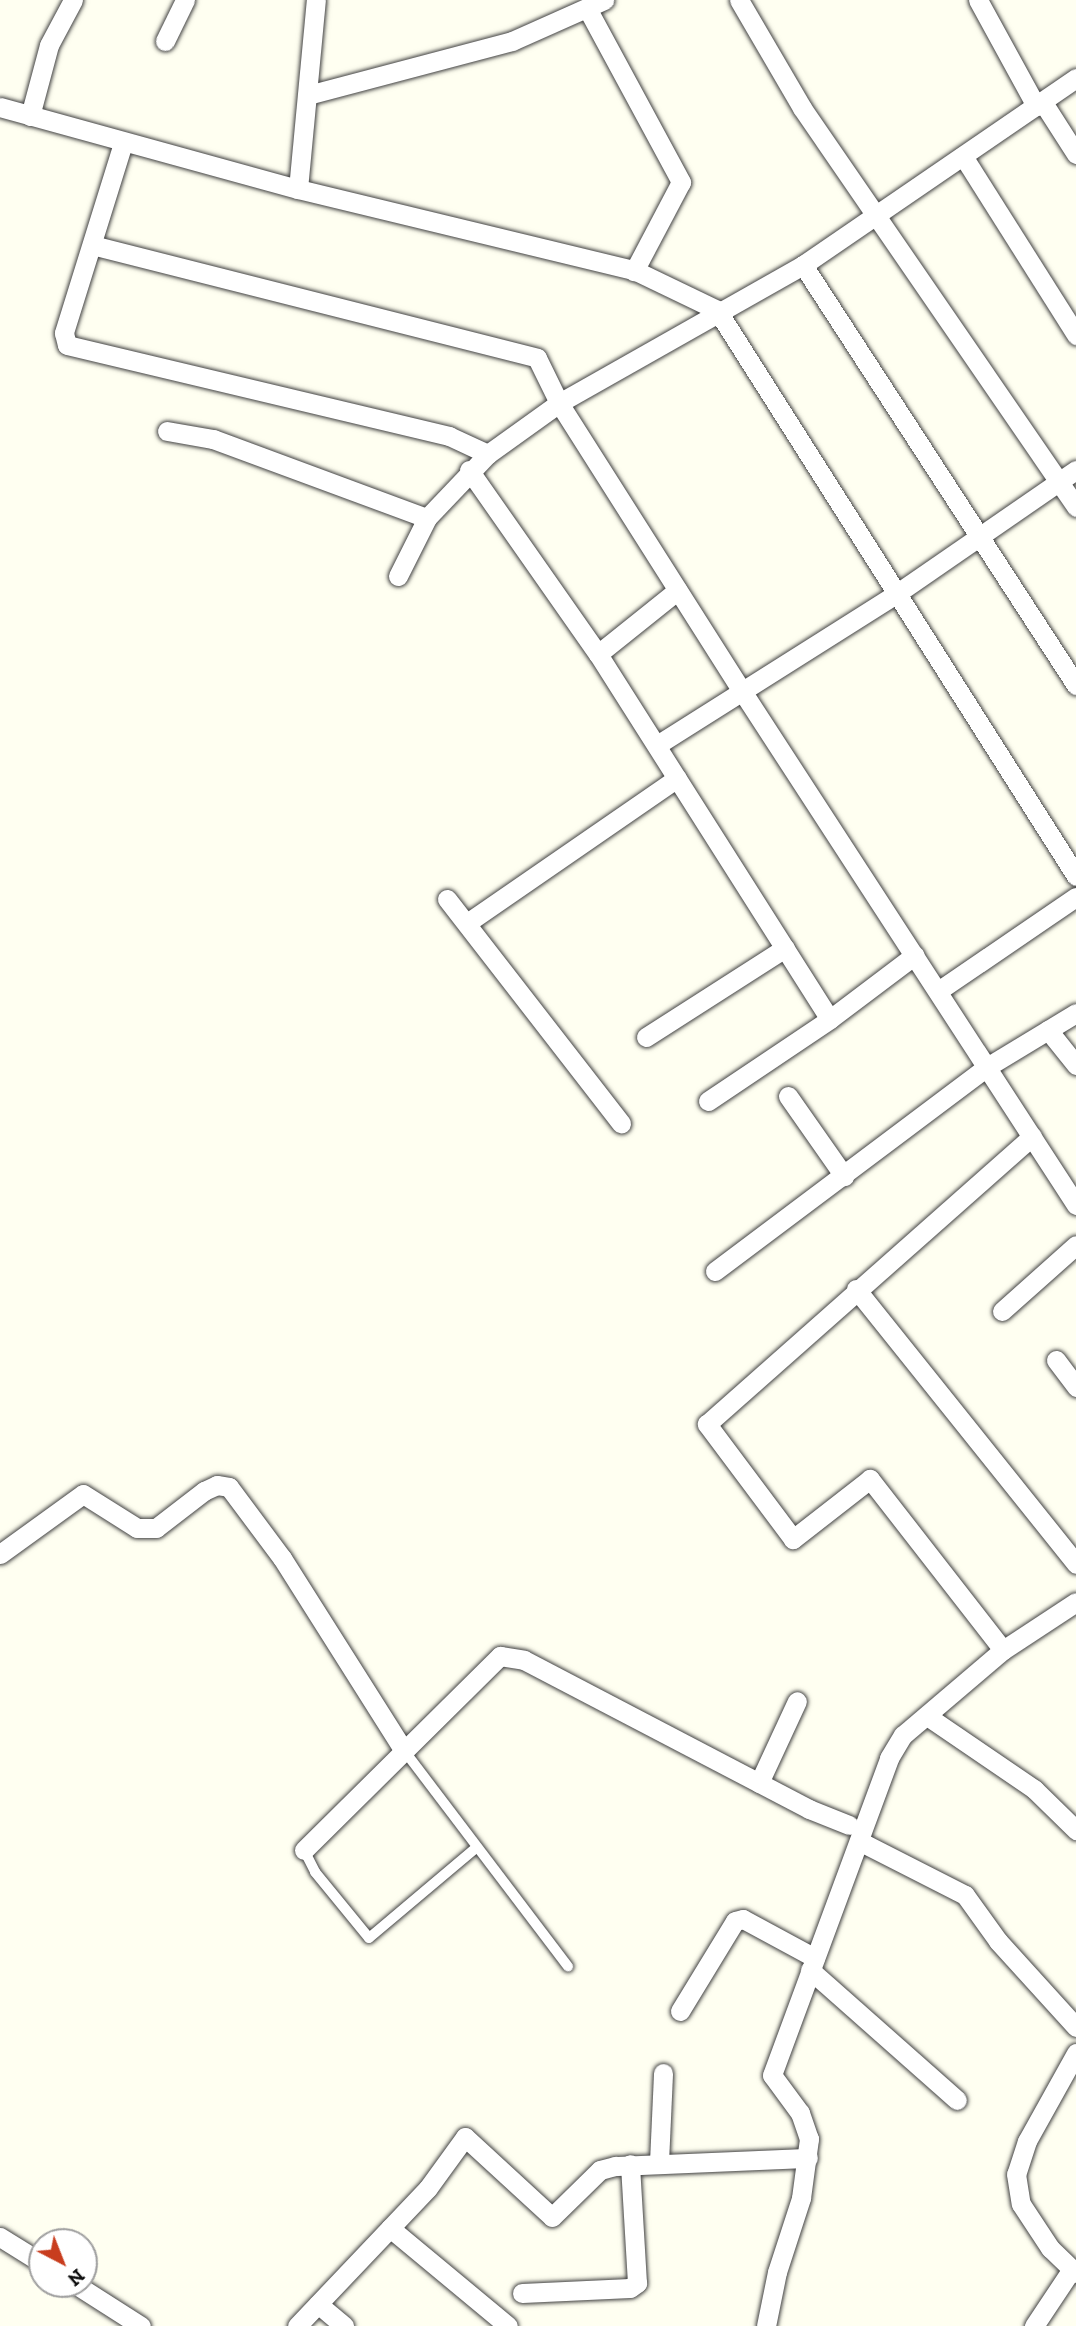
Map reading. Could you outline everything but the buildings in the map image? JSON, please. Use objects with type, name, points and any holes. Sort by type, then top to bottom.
[{"type":"street","points":[[30,116],[49,45],[73,0]]},
{"type":"street","points":[[164,41],[185,0]]},
{"type":"street","points":[[298,189],[316,0]]},
{"type":"street","points":[[739,0],[802,108],[879,215],[1076,507]]},
{"type":"street","points":[[978,0],[1039,104],[1076,154]]},
{"type":"street","points":[[308,95],[512,41],[596,4],[681,182],[634,271]]},
{"type":"street","points":[[398,576],[427,518],[469,470],[488,454],[559,403],[717,310],[803,265],[1076,78]]},
{"type":"street","points":[[0,107],[123,144],[634,271],[717,310],[899,592],[1076,876]]},
{"type":"street","points":[[123,144],[64,333],[67,345],[449,436],[488,454]]},
{"type":"street","points":[[963,156],[1076,335]]},
{"type":"street","points":[[92,245],[529,352],[544,366],[559,403],[742,691],[1076,1205]]},
{"type":"street","points":[[803,265],[1076,685]]},
{"type":"street","points":[[167,431],[213,439],[427,518]]},
{"type":"street","points":[[469,470],[598,654],[830,1019]]},
{"type":"street","points":[[657,745],[899,592],[1076,470]]},
{"type":"street","points":[[598,654],[678,590]]},
{"type":"street","points":[[467,923],[677,778]]},
{"type":"street","points":[[938,991],[1076,897]]},
{"type":"street","points":[[447,898],[621,1123]]},
{"type":"street","points":[[646,1037],[785,948]]},
{"type":"street","points":[[708,1101],[830,1019],[915,955]]},
{"type":"street","points":[[715,1271],[987,1067],[1076,1013]]},
{"type":"street","points":[[1048,1030],[1076,1065]]},
{"type":"street","points":[[788,1096],[844,1176]]},
{"type":"street","points":[[1003,1650],[870,1479],[793,1539],[707,1424],[856,1289],[1032,1136]]},
{"type":"street","points":[[1002,1311],[1076,1245]]},
{"type":"street","points":[[856,1289],[1076,1564]]},
{"type":"street","points":[[1056,1360],[1076,1387]]},
{"type":"street","points":[[0,1554],[83,1494],[137,1528],[156,1528],[204,1491],[217,1485],[229,1487],[282,1558],[402,1748]]},
{"type":"street","points":[[766,2326],[808,2158],[803,2120],[772,2076],[854,1833],[896,1746],[1003,1650],[1076,1602]]},
{"type":"street","points":[[304,1850],[402,1748],[500,1656],[514,1656],[854,1833],[965,1895],[998,1941],[1076,2027]]},
{"type":"street","points":[[759,1783],[797,1701]]},
{"type":"street","points":[[927,1716],[1034,1789],[1076,1830]]},
{"type":"street","points":[[680,2011],[735,1921],[743,1919],[812,1964],[957,2100]]},
{"type":"street","points":[[1034,2326],[1074,2271],[1050,2248],[1021,2204],[1016,2174],[1027,2141],[1076,2053]]},
{"type":"street","points":[[659,2162],[663,2073]]},
{"type":"street","points":[[297,2326],[428,2188],[465,2137],[552,2217],[600,2170],[659,2162],[808,2158]]},
{"type":"street","points":[[522,2293],[631,2288],[637,2283],[631,2164]]},
{"type":"street","points":[[390,2228],[508,2326]]},
{"type":"street","points":[[0,2237],[28,2254]]},
{"type":"street","points":[[97,2298],[142,2326]]},
{"type":"street","points":[[318,2304],[344,2326]]},
{"type":"lane","points":[[402,1748],[568,1966]]},
{"type":"lane","points":[[304,1850],[315,1872],[369,1938],[477,1847]]}]
